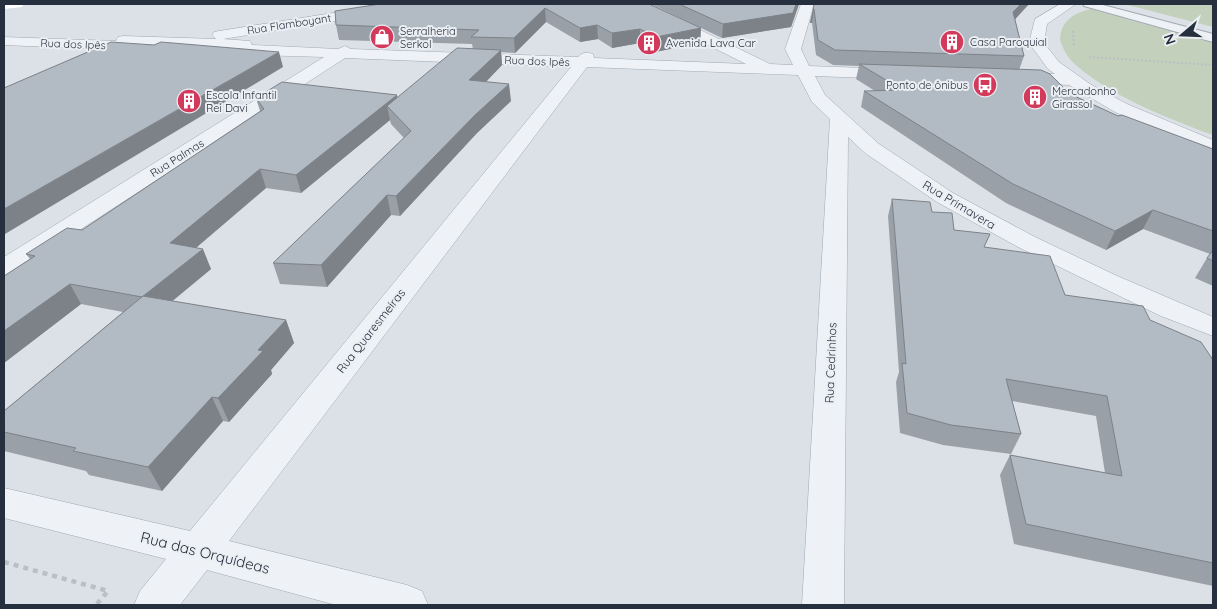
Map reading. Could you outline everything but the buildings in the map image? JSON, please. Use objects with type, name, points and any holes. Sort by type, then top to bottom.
[{"type":"street","points":[[4,5],[17,4]]},
{"type":"street","name":"Rua Flamboyant","points":[[170,44],[414,4]]},
{"type":"street","points":[[637,4],[772,70]]},
{"type":"street","name":"Rua Primavera","points":[[808,4],[799,15],[795,26],[794,50],[800,68],[818,97],[839,120],[884,158],[950,201],[1041,251],[1162,307],[1213,327]]},
{"type":"street","points":[[1069,4],[1045,16],[1037,27],[1036,39],[1043,54],[1066,76],[1104,100],[1146,120],[1213,147]]},
{"type":"street","name":"Rua dos Ipês","points":[[4,35],[118,42],[584,60],[772,70],[800,68]]},
{"type":"street","name":"Rua dos Ipês","points":[[4,41],[118,42]]},
{"type":"street","points":[[76,61],[118,42]]},
{"type":"street","name":"Rua Palmas","points":[[4,268],[346,51]]},
{"type":"street","name":"Rua dos Ipês","points":[[584,60],[757,63],[800,68],[908,71]]},
{"type":"street","name":"Rua Quaresmeiras","points":[[155,605],[584,60]]},
{"type":"street","points":[[1002,74],[1066,76]]},
{"type":"street","name":"Rua Cedrinhos","points":[[823,605],[839,120]]},
{"type":"street","name":"Rua das Orquídeas","points":[[4,503],[198,550],[407,605]]},
{"type":"lane","points":[[1088,4],[1213,38]]},
{"type":"lane","points":[[1107,4],[1213,32]]},
{"type":"path","points":[[1074,29],[1072,34],[1074,47],[1079,56]]},
{"type":"path","points":[[1043,54],[1213,65]]},
{"type":"path","points":[[4,562],[108,591],[96,605]]},
{"type":"green space","points":[[1124,4],[1213,4],[1213,27]]},
{"type":"green space","points":[[1091,9],[1213,43],[1213,135],[1178,122],[1124,97],[1090,77],[1073,63],[1060,40],[1063,27],[1074,15]]},
{"type":"place","name":"Serralheria Serkol","points":[[382,37]]},
{"type":"place","name":"Casa Paroquial","points":[[952,42]]},
{"type":"place","name":"Avenida Lava Car","points":[[649,43]]},
{"type":"place","name":"Ponto de ônibus","points":[[985,85]]},
{"type":"place","name":"Mercadonho Girassol","points":[[1035,97]]},
{"type":"place","name":"Escola Infantil Rei Davi","points":[[189,101]]}]
